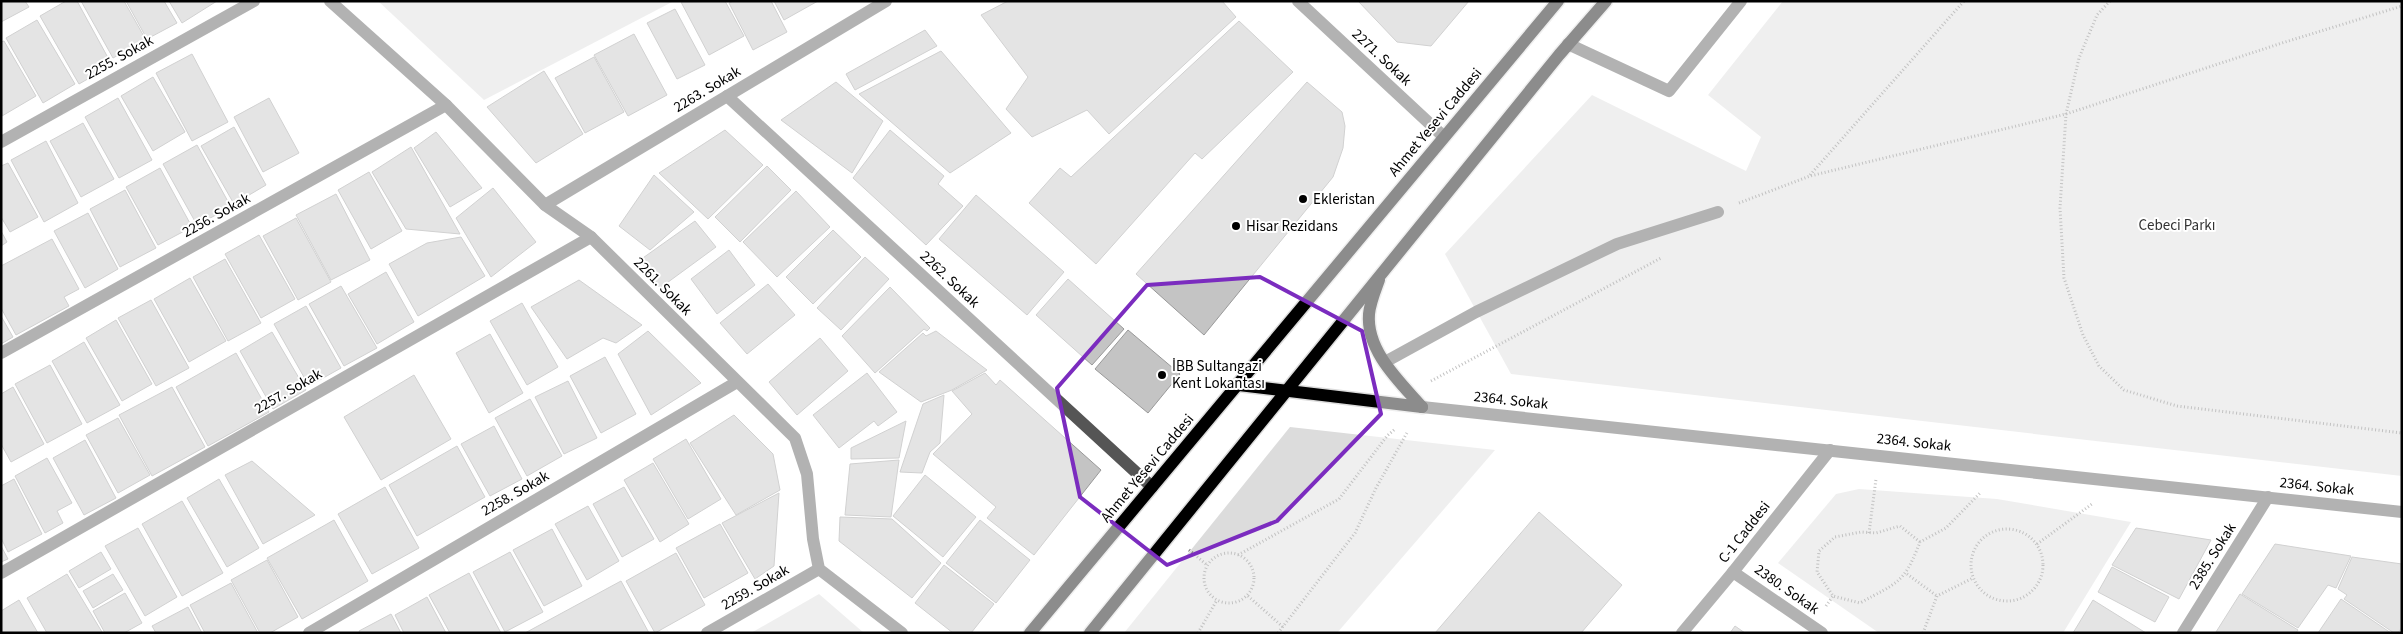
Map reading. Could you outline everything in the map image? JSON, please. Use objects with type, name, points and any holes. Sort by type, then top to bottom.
[{"type":"main road","name":"Ahmet Yesevi Caddesi","points":[[1030,633],[1239,385],[1443,136],[1558,1]]},
{"type":"main road","points":[[1090,633],[1381,272],[1568,44],[1606,1]]},
{"type":"main road","points":[[1381,272],[1369,314],[1370,331],[1377,350],[1385,362],[1422,407]]},
{"type":"main road","points":[[1239,385],[1422,407]]},
{"type":"street","name":"2255. Sokak","points":[[1,142],[254,1]]},
{"type":"street","name":"2261. Sokak","points":[[330,1],[446,105],[545,205],[591,237],[795,438],[807,474],[813,539],[820,569]]},
{"type":"street","name":"2263. Sokak","points":[[545,205],[886,1]]},
{"type":"street","name":"2271. Sokak","points":[[1298,1],[1443,136]]},
{"type":"street","points":[[1568,44],[1669,91],[1741,1]]},
{"type":"street","name":"2262. Sokak","points":[[727,96],[1152,487]]},
{"type":"street","name":"2256. Sokak","points":[[1,353],[446,105]]},
{"type":"street","points":[[1385,362],[1476,312],[1617,244],[1718,212]]},
{"type":"street","name":"2257. Sokak","points":[[1,573],[591,237]]},
{"type":"street","name":"2258. Sokak","points":[[309,633],[737,382]]},
{"type":"street","name":"2364. Sokak","points":[[1422,407],[2402,512]]},
{"type":"street","name":"C-1 Caddesi","points":[[1682,633],[1734,572],[1830,450]]},
{"type":"street","name":"2385. Sokak","points":[[2184,633],[2268,497]]},
{"type":"street","points":[[820,569],[902,633]]},
{"type":"street","name":"2259. Sokak","points":[[707,633],[820,569]]},
{"type":"street","name":"2380. Sokak","points":[[1734,572],[1822,633]]},
{"type":"path","points":[[1810,176],[1964,1]]},
{"type":"path","points":[[2110,1],[2097,15],[2079,58],[2066,114],[2060,208],[2064,278],[2083,335],[2099,366],[2124,390],[2177,406],[2402,432]]},
{"type":"path","points":[[1718,212],[1810,176],[2066,114],[2402,6]]},
{"type":"path","points":[[1410,393],[1669,254]]},
{"type":"path","points":[[1238,555],[1251,565],[1254,573],[1253,589],[1248,596],[1233,604],[1217,600],[1206,589],[1204,581],[1207,565],[1221,554],[1238,555],[1339,499],[1387,436],[1422,407]]},
{"type":"path","points":[[1278,633],[1355,533],[1376,488],[1422,407]]},
{"type":"path","points":[[1870,533],[1879,455]]},
{"type":"path","points":[[1920,542],[1900,526],[1876,533],[1835,537],[1819,551],[1817,572],[1833,596],[1860,603],[1897,583],[1907,574],[1920,542],[1946,528],[2003,469]]},
{"type":"path","points":[[2037,544],[2123,482]]},
{"type":"path","points":[[2006,528],[2018,530],[2028,535],[2037,544],[2042,560],[2041,578],[2034,589],[2025,597],[2013,601],[2000,601],[1989,597],[1980,589],[1973,578],[1972,555],[1976,545],[1994,530],[2006,528]]},
{"type":"path","points":[[1907,574],[1937,596]]},
{"type":"path","points":[[1923,633],[1937,596],[1973,578]]},
{"type":"path","points":[[1248,596],[1283,627]]},
{"type":"path","points":[[1198,633],[1217,600]]},
{"type":"highlighted area","points":[[1260,277],[1362,331],[1381,414],[1277,521],[1167,565],[1080,497],[1057,388],[1147,285]]},
{"type":"green space","points":[[378,1],[674,1],[484,100]]},
{"type":"green space","name":"Cebeci Parkı","points":[[1783,1],[2402,1],[2402,476],[1511,374],[1445,254],[1592,95],[1746,171],[1761,137],[1708,95]]},
{"type":"green space","points":[[1290,427],[1495,450],[1337,633],[1124,633]]},
{"type":"green space","points":[[1859,489],[1997,499],[2131,522],[2063,633],[1879,633],[1778,563],[1836,494]]},
{"type":"green space","points":[[819,594],[864,633],[751,633]]},
{"type":"building","points":[[1,1],[25,1],[29,7],[1,22]]},
{"type":"building","points":[[66,1],[77,1],[112,65],[79,84],[40,16]]},
{"type":"building","points":[[81,1],[124,1],[146,40],[113,58]]},
{"type":"building","points":[[126,1],[164,1],[177,23],[147,39]]},
{"type":"building","points":[[169,1],[217,1],[182,23]]},
{"type":"building","points":[[725,1],[744,36],[709,55],[681,2]]},
{"type":"building","points":[[733,1],[771,1],[787,32],[753,50],[729,3]]},
{"type":"building","points":[[774,1],[818,1],[784,20]]},
{"type":"building","points":[[1008,1],[1222,1],[1236,17],[1109,134],[1087,110],[1032,137],[1006,109],[1028,77],[981,15]]},
{"type":"building","points":[[1358,1],[1469,1],[1431,46],[1397,42]]},
{"type":"building","points":[[675,9],[705,65],[677,79],[647,23]]},
{"type":"building","points":[[37,20],[75,84],[43,103],[6,38]]},
{"type":"building","points":[[1239,21],[1293,72],[1202,159],[1195,153],[1096,264],[1029,203],[1060,168],[1071,177]]},
{"type":"building","points":[[925,30],[937,46],[855,90],[846,74]]},
{"type":"building","points":[[634,34],[667,95],[628,116],[594,55]]},
{"type":"building","points":[[4,41],[36,96],[2,116],[1,42]]},
{"type":"building","points":[[941,51],[1011,133],[950,173],[859,94]]},
{"type":"building","points":[[192,54],[228,122],[192,141],[156,73]]},
{"type":"building","points":[[594,57],[624,112],[585,133],[555,78]]},
{"type":"building","points":[[544,71],[583,134],[536,163],[487,107]]},
{"type":"building","points":[[153,77],[185,132],[153,151],[121,96]]},
{"type":"building","points":[[836,82],[883,121],[852,173],[781,120]]},
{"type":"building","name":"Hisar Rezidans","points":[[1307,82],[1342,112],[1345,126],[1343,148],[1333,177],[1204,335],[1136,274]]},
{"type":"building","points":[[118,98],[152,160],[119,178],[85,117]]},
{"type":"building","points":[[269,98],[299,153],[263,172],[234,117]]},
{"type":"building","points":[[83,123],[114,179],[81,197],[50,141]]},
{"type":"building","points":[[234,127],[266,185],[234,204],[201,146]]},
{"type":"building","points":[[725,130],[763,165],[708,219],[659,173]]},
{"type":"building","points":[[890,130],[944,176],[938,184],[963,206],[926,245],[853,178]]},
{"type":"building","points":[[436,132],[482,188],[450,207],[414,148]]},
{"type":"building","points":[[46,141],[78,203],[44,222],[11,160]]},
{"type":"building","points":[[197,145],[231,207],[197,225],[163,164]]},
{"type":"building","points":[[411,147],[460,234],[406,229],[372,172]]},
{"type":"building","points":[[8,163],[38,217],[10,232],[1,217],[1,166]]},
{"type":"building","points":[[767,166],[791,190],[740,242],[715,217]]},
{"type":"building","points":[[160,168],[192,227],[158,245],[126,187]]},
{"type":"building","points":[[369,172],[402,231],[371,249],[338,190]]},
{"type":"building","points":[[654,175],[694,212],[650,250],[619,226]]},
{"type":"building","points":[[493,188],[536,242],[491,277],[456,218]]},
{"type":"building","points":[[125,190],[156,248],[120,267],[90,209]]},
{"type":"building","points":[[796,191],[830,227],[777,277],[743,242]]},
{"type":"building","points":[[336,194],[370,260],[331,280],[296,215]]},
{"type":"building","points":[[976,195],[1064,272],[1027,315],[939,239]]},
{"type":"building","points":[[88,213],[118,269],[85,288],[54,231]]},
{"type":"building","points":[[296,218],[331,282],[298,300],[263,236]]},
{"type":"building","points":[[695,221],[716,247],[660,288],[640,260]]},
{"type":"building","points":[[833,230],[861,257],[813,304],[786,277]]},
{"type":"building","points":[[1,231],[7,242],[1,246]]},
{"type":"building","points":[[259,235],[295,299],[261,318],[225,254]]},
{"type":"building","points":[[461,237],[485,276],[418,316],[389,264],[427,243]]},
{"type":"building","points":[[52,239],[79,289],[64,297],[69,306],[16,335],[1,308],[1,266]]},
{"type":"building","points":[[729,250],[755,285],[717,314],[691,279]]},
{"type":"building","points":[[865,257],[889,279],[841,330],[817,308]]},
{"type":"building","points":[[225,259],[261,323],[228,341],[193,277]]},
{"type":"building","points":[[386,272],[414,322],[377,344],[348,294]]},
{"type":"building","points":[[190,278],[226,341],[189,362],[154,299]]},
{"type":"building","points":[[1068,279],[1124,329],[1092,365],[1036,315]]},
{"type":"building","points":[[579,280],[642,325],[616,343],[603,338],[567,359],[531,307]]},
{"type":"building","points":[[768,284],[795,315],[747,354],[720,323]]},
{"type":"building","points":[[341,286],[377,348],[344,366],[309,304]]},
{"type":"building","points":[[890,287],[930,328],[927,331],[924,329],[875,373],[842,336]]},
{"type":"building","points":[[151,300],[189,368],[156,386],[118,318]]},
{"type":"building","points":[[522,303],[558,367],[527,385],[490,321]]},
{"type":"building","points":[[306,306],[341,368],[309,386],[274,324]]},
{"type":"building","points":[[1,316],[13,337],[1,344]]},
{"type":"building","points":[[116,320],[152,384],[122,401],[86,338]]},
{"type":"building","points":[[1128,330],[1180,374],[1148,413],[1095,369]]},
{"type":"building","points":[[648,331],[701,383],[651,415],[618,354]]},
{"type":"building","points":[[936,331],[987,370],[952,390],[921,402],[879,372],[923,333],[926,336]]},
{"type":"building","points":[[272,332],[306,390],[273,409],[240,351]]},
{"type":"building","points":[[490,334],[523,393],[489,413],[456,353]]},
{"type":"building","points":[[820,338],[848,371],[797,415],[769,382]]},
{"type":"building","points":[[84,342],[120,405],[87,423],[52,361]]},
{"type":"building","points":[[236,353],[269,412],[208,446],[176,387]]},
{"type":"building","points":[[605,357],[636,414],[601,433],[570,376]]},
{"type":"building","points":[[50,365],[82,424],[47,443],[15,384]]},
{"type":"building","points":[[867,373],[897,412],[878,426],[874,421],[839,448],[813,415]]},
{"type":"building","points":[[985,373],[996,385],[1000,380],[1101,470],[1034,555],[987,518],[996,507],[933,454],[972,414],[952,391]]},
{"type":"building","points":[[414,375],[451,439],[381,480],[344,417]]},
{"type":"building","points":[[568,381],[597,438],[564,454],[535,397]]},
{"type":"building","points":[[13,387],[44,444],[11,462],[1,444],[1,394]]},
{"type":"building","points":[[172,387],[205,447],[152,476],[119,415]]},
{"type":"building","points":[[944,395],[940,443],[930,452],[922,473],[900,472],[923,404]]},
{"type":"building","points":[[530,399],[562,456],[527,476],[495,418]]},
{"type":"building","points":[[734,415],[773,454],[780,490],[736,515],[690,443]]},
{"type":"building","points":[[118,418],[150,475],[118,493],[86,435]]},
{"type":"building","points":[[906,421],[899,458],[851,459],[851,448]]},
{"type":"building","points":[[494,426],[522,479],[490,496],[461,444]]},
{"type":"building","points":[[686,439],[721,499],[688,519],[653,459]]},
{"type":"building","points":[[85,440],[116,498],[84,515],[53,458]]},
{"type":"building","points":[[457,446],[485,497],[417,536],[389,485]]},
{"type":"building","points":[[47,458],[72,503],[57,511],[63,523],[45,533],[15,476]]},
{"type":"building","points":[[899,460],[891,517],[845,515],[850,464]]},
{"type":"building","points":[[252,461],[315,515],[263,544],[225,475]]},
{"type":"building","points":[[653,463],[689,524],[660,542],[624,480]]},
{"type":"building","points":[[925,475],[976,517],[943,557],[893,516]]},
{"type":"building","points":[[14,479],[42,534],[8,552],[1,538],[1,486]]},
{"type":"building","points":[[219,479],[259,548],[227,567],[187,498]]},
{"type":"building","points":[[385,487],[419,548],[372,574],[338,514]]},
{"type":"building","points":[[624,487],[654,539],[622,557],[593,504]]},
{"type":"building","points":[[779,493],[774,566],[755,579],[722,523]]},
{"type":"building","points":[[182,501],[223,573],[182,596],[142,524]]},
{"type":"building","points":[[588,506],[619,561],[587,580],[555,524]]},
{"type":"building","points":[[1539,512],[1622,585],[1581,633],[1435,633]]},
{"type":"building","points":[[840,517],[892,519],[941,563],[912,598],[839,541]]},
{"type":"building","points":[[334,520],[368,581],[302,619],[267,558]]},
{"type":"building","points":[[980,520],[1030,560],[996,603],[946,563]]},
{"type":"building","points":[[720,524],[748,573],[704,598],[676,548]]},
{"type":"building","points":[[138,528],[177,597],[145,616],[105,546]]},
{"type":"building","points":[[2136,528],[2211,540],[2179,599],[2112,565]]},
{"type":"building","points":[[552,529],[582,586],[544,606],[513,550]]},
{"type":"building","points":[[2275,544],[2351,556],[2336,588],[2328,585],[2298,628],[2242,594]]},
{"type":"building","points":[[1,546],[8,559],[1,562]]},
{"type":"building","points":[[101,552],[111,569],[79,588],[69,571]]},
{"type":"building","points":[[510,552],[543,612],[505,632],[473,572]]},
{"type":"building","points":[[676,553],[705,605],[655,633],[626,581]]},
{"type":"building","points":[[2352,557],[2402,564],[2402,627],[2398,633],[2394,633],[2344,599],[2347,595],[2338,589]]},
{"type":"building","points":[[267,560],[298,617],[270,633],[260,633],[231,580]]},
{"type":"building","points":[[944,565],[994,604],[971,633],[953,633],[915,603]]},
{"type":"building","points":[[2112,567],[2169,597],[2155,622],[2098,592]]},
{"type":"building","points":[[469,573],[501,633],[450,633],[429,595]]},
{"type":"building","points":[[67,574],[102,632],[47,633],[27,598]]},
{"type":"building","points":[[113,574],[123,590],[93,608],[83,591]]},
{"type":"building","points":[[621,581],[649,633],[525,633]]},
{"type":"building","points":[[231,583],[258,633],[205,633],[190,605]]},
{"type":"building","points":[[125,593],[142,623],[124,633],[105,633],[93,611]]},
{"type":"building","points":[[2240,594],[2298,630],[2296,633],[2216,632]]},
{"type":"building","points":[[427,597],[446,633],[404,633],[395,615]]},
{"type":"building","points":[[2341,599],[2391,633],[2318,633]]},
{"type":"building","points":[[19,600],[38,633],[1,633],[1,611]]},
{"type":"building","points":[[2093,600],[2146,633],[2073,633]]},
{"type":"building","points":[[188,607],[202,633],[156,633],[152,626]]},
{"type":"building","points":[[391,614],[401,633],[360,633],[359,631]]},
{"type":"building","points":[[1735,626],[1745,633],[1730,633]]},
{"type":"place","name":"Ekleristan","points":[[1303,199]]},
{"type":"place","name":"Hisar Rezidans","points":[[1236,226]]},
{"type":"place","name":"İBB Sultangazi Kent Lokantası","points":[[1162,375]]}]
